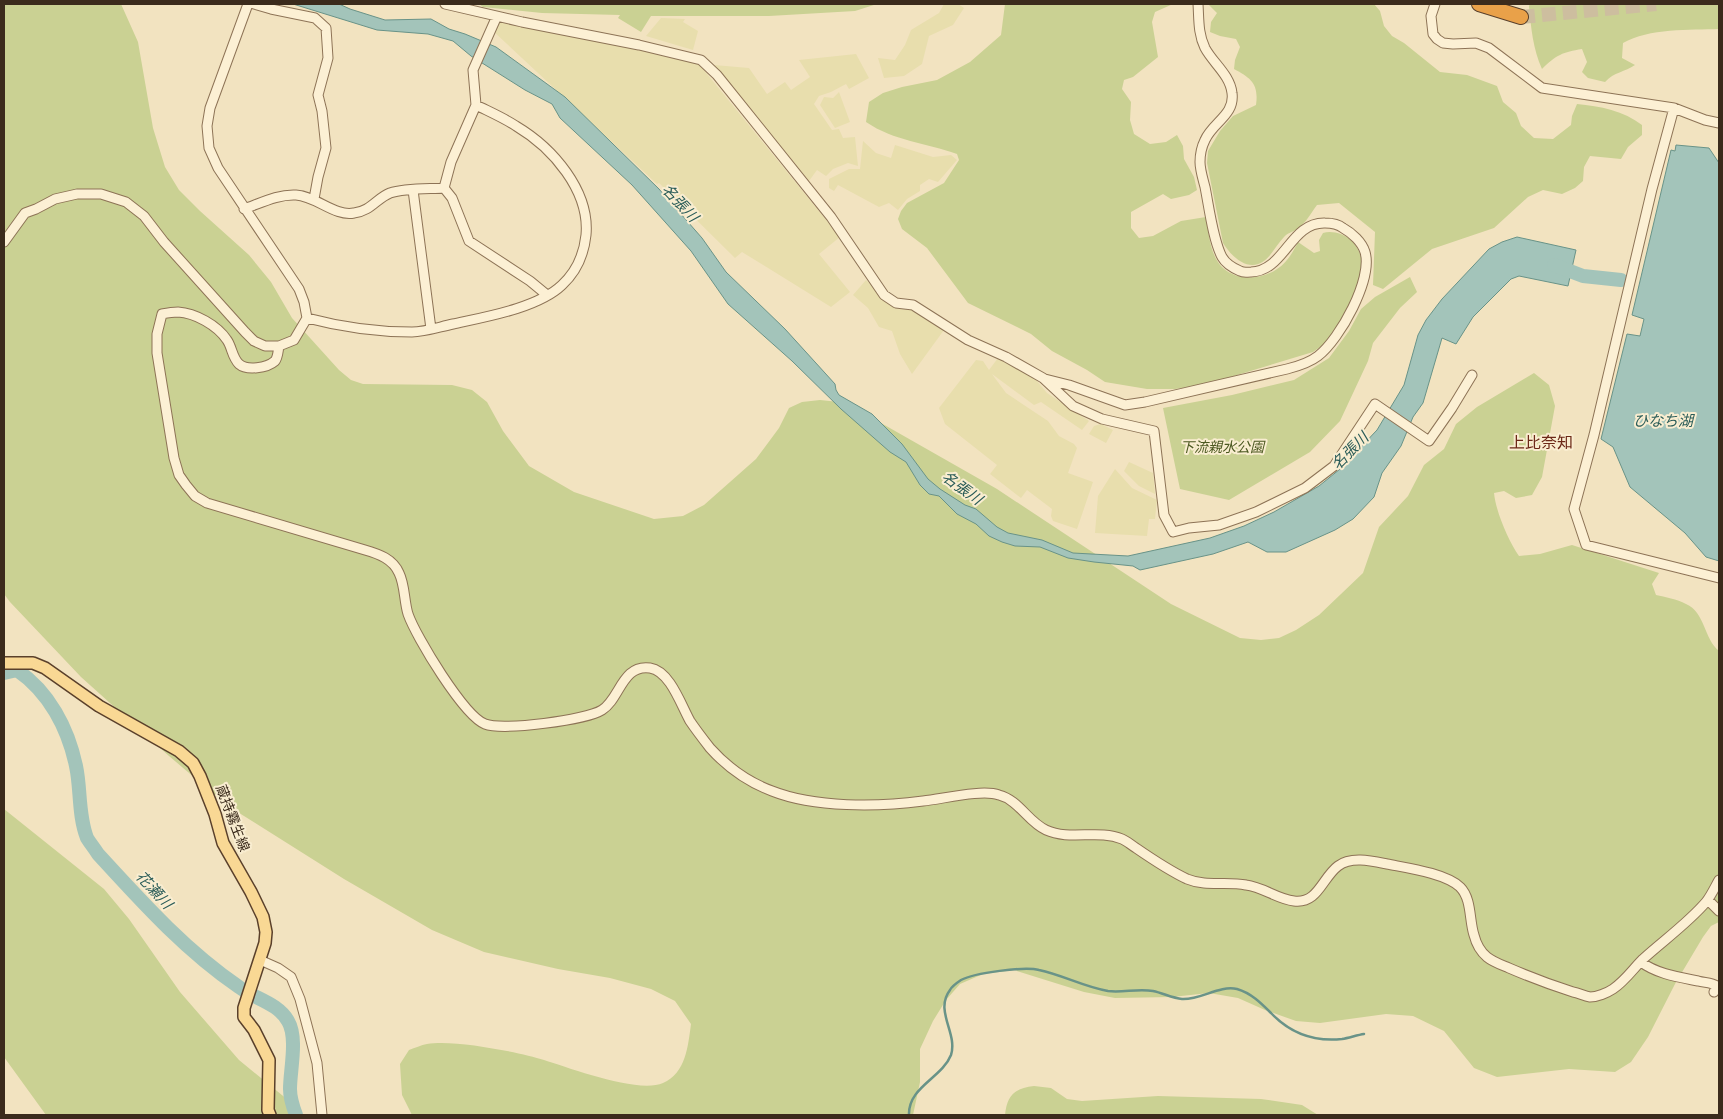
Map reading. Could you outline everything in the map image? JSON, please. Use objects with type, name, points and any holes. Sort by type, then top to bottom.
[{"type":"highway","points":[[1479,4],[1521,17]]},
{"type":"main road","name":"蔵持霧生線","points":[[4,663],[33,663],[45,668],[99,706],[179,751],[193,763],[215,814],[223,843],[252,892],[263,917],[266,932],[260,960],[244,1008],[244,1016],[254,1030],[269,1060],[268,1110],[270,1115]]},
{"type":"street","points":[[4,242],[25,213],[55,199],[77,194],[100,194],[126,202],[144,216],[164,242],[254,341],[265,346],[279,346],[294,340],[307,318],[299,289],[244,209],[218,168],[209,148],[206,126],[210,108],[248,4]]},
{"type":"street","points":[[254,4],[315,18],[326,28],[328,58],[318,95],[322,111],[326,148],[314,199]]},
{"type":"street","points":[[445,4],[701,60],[717,76],[825,209],[884,295],[896,303],[913,305],[968,340],[1043,378],[1125,404],[1145,402],[1305,364],[1319,355],[1332,341],[1358,296],[1365,273],[1367,260],[1363,247],[1347,230],[1331,223],[1314,223],[1306,227],[1275,262],[1265,269],[1255,272],[1243,272],[1230,266],[1222,257],[1217,244],[1200,164],[1204,142],[1212,129],[1227,114],[1232,101],[1232,93],[1228,80],[1205,48],[1200,31],[1198,4]]},
{"type":"street","points":[[1435,4],[1431,16],[1433,34],[1442,43],[1476,43],[1489,48],[1542,88],[1674,108],[1705,120],[1719,123]]},
{"type":"street","points":[[444,188],[451,162],[476,105],[473,70],[497,16]]},
{"type":"street","points":[[307,318],[330,324],[388,332],[415,332],[518,309],[562,286],[575,269],[584,248],[587,225],[582,201],[574,183],[565,169],[537,142],[518,127],[476,105]]},
{"type":"street","points":[[1674,108],[1652,189],[1594,435],[1574,509],[1586,545],[1719,578]]},
{"type":"street","points":[[244,209],[280,197],[297,195],[314,199],[332,209],[352,214],[368,209],[389,193],[444,188]]},
{"type":"street","points":[[444,188],[452,198],[469,241],[530,281],[547,295]]},
{"type":"street","points":[[413,190],[431,329]]},
{"type":"street","points":[[279,346],[276,359],[271,364],[249,368],[240,365],[235,359],[228,341],[217,329],[204,320],[178,312],[162,314],[157,334],[157,353],[179,475],[195,496],[207,503],[380,554],[390,560],[399,571],[405,602],[414,630],[464,707],[475,718],[487,725],[513,727],[590,716],[608,706],[629,674],[650,668],[658,671],[669,682],[691,723],[720,759],[753,783],[776,793],[800,800],[826,803],[904,804],[981,793],[998,794],[1013,802],[1044,830],[1063,835],[1102,835],[1122,839],[1188,879],[1202,883],[1254,886],[1292,901],[1304,901],[1314,896],[1338,866],[1350,861],[1375,862],[1428,873],[1451,881],[1462,889],[1467,898],[1474,935],[1482,951],[1489,959],[1532,978],[1592,998],[1609,992],[1623,981],[1708,900],[1719,880]]},
{"type":"street","points":[[1043,378],[1073,406],[1102,419],[1154,432],[1164,515],[1173,532],[1189,528],[1219,525],[1256,512],[1305,488],[1334,466],[1375,404],[1429,440],[1472,375]]},
{"type":"street","points":[[1708,900],[1719,911]]},
{"type":"street","points":[[260,960],[278,968],[291,978],[300,999],[317,1063],[322,1115]]},
{"type":"street","points":[[1641,962],[1651,970],[1664,974],[1711,983],[1717,986],[1714,992]]},
{"type":"shaded area","points":[[944,4],[958,4],[964,8],[953,25],[929,36],[922,64],[904,76],[884,78],[878,58],[895,60],[905,45],[911,30],[939,13]]},
{"type":"shaded area","points":[[497,16],[699,64],[840,237],[819,254],[850,292],[831,307],[742,252],[735,258],[659,183],[657,184],[493,31]]},
{"type":"shaded area","points":[[661,18],[685,19],[683,22],[698,31],[693,50],[646,36]]},
{"type":"shaded area","points":[[856,54],[869,78],[849,89],[846,84],[819,96],[814,104],[832,130],[839,129],[843,138],[855,137],[858,166],[848,163],[833,169],[826,176],[817,170],[809,181],[714,65],[749,68],[767,94],[785,82],[791,90],[810,77],[799,60]]},
{"type":"shaded area","points":[[839,92],[850,122],[835,128],[820,105],[824,97],[833,98]]},
{"type":"shaded area","points":[[863,141],[876,153],[891,158],[895,145],[933,157],[951,155],[957,160],[938,182],[929,179],[920,185],[920,191],[907,199],[898,210],[889,203],[879,207],[838,185],[834,191],[829,188],[829,179],[849,169],[860,169]]},
{"type":"shaded area","points":[[866,280],[897,308],[915,310],[944,330],[912,374],[900,354],[892,331],[879,327],[868,308],[853,295]]},
{"type":"shaded area","points":[[1001,354],[1037,381],[1047,393],[1089,421],[1082,430],[1041,402],[1034,405],[992,374],[1006,393],[1048,421],[1059,436],[1074,444],[1077,448],[1068,473],[1093,482],[1077,529],[1053,521],[1051,516],[1052,509],[1027,490],[1021,498],[990,474],[997,465],[945,424],[939,408],[976,360],[983,361],[989,370]]},
{"type":"shaded area","points":[[1101,424],[1113,430],[1106,443],[1089,434],[1094,426]]},
{"type":"shaded area","points":[[1129,462],[1153,473],[1155,494],[1139,486],[1124,471]]},
{"type":"shaded area","points":[[1115,469],[1132,488],[1157,500],[1155,519],[1149,519],[1147,536],[1095,533],[1098,496]]},
{"type":"green space","points":[[4,4],[121,4],[138,42],[153,128],[165,167],[179,190],[249,255],[271,282],[292,318],[339,370],[351,380],[363,384],[452,385],[472,390],[487,402],[503,431],[529,466],[574,492],[654,519],[683,516],[704,505],[756,459],[779,428],[789,408],[802,402],[820,400],[839,402],[874,419],[997,489],[1171,604],[1240,638],[1261,640],[1279,638],[1296,630],[1319,615],[1363,573],[1379,527],[1408,496],[1424,465],[1444,449],[1456,424],[1477,407],[1534,373],[1549,385],[1555,406],[1542,477],[1532,495],[1516,498],[1504,491],[1494,493],[1503,526],[1519,556],[1540,554],[1572,545],[1659,573],[1652,584],[1656,595],[1671,598],[1692,608],[1701,619],[1710,640],[1719,651],[1719,922],[1711,926],[1703,937],[1675,984],[1648,1037],[1631,1062],[1615,1072],[1569,1069],[1497,1077],[1474,1068],[1444,1031],[1413,1016],[1386,1014],[1320,1023],[1296,1021],[1238,998],[1209,993],[1172,997],[1115,998],[1084,992],[1014,970],[983,974],[960,984],[946,1000],[933,1021],[920,1049],[920,1082],[913,1115],[412,1115],[402,1095],[400,1064],[409,1050],[420,1046],[453,1043],[485,1047],[533,1057],[621,1083],[652,1085],[663,1083],[677,1073],[687,1050],[691,1024],[675,1001],[651,989],[610,978],[558,969],[484,952],[432,930],[344,879],[228,806],[81,677],[4,594]]},
{"type":"green space","points":[[479,4],[877,4],[855,11],[769,16],[651,16],[641,32],[618,18],[620,15],[542,13],[483,7]]},
{"type":"green space","points":[[1005,4],[1173,4],[1155,12],[1152,22],[1158,57],[1133,77],[1124,80],[1122,89],[1131,102],[1130,120],[1134,134],[1150,144],[1166,142],[1177,135],[1183,146],[1184,159],[1194,177],[1197,190],[1189,195],[1171,199],[1163,194],[1131,212],[1131,228],[1139,238],[1153,236],[1181,221],[1206,217],[1211,244],[1219,263],[1223,268],[1235,275],[1250,278],[1271,273],[1281,267],[1298,242],[1314,253],[1320,251],[1319,240],[1323,233],[1334,232],[1345,236],[1359,250],[1362,258],[1362,271],[1348,309],[1337,329],[1326,343],[1313,352],[1204,385],[1175,389],[1147,389],[1105,382],[1052,351],[1031,334],[968,303],[927,248],[902,229],[898,219],[907,203],[944,183],[959,160],[957,154],[899,138],[866,122],[869,102],[883,93],[937,80],[970,62],[1001,35]]},
{"type":"green space","points":[[1208,4],[1374,4],[1380,11],[1384,26],[1392,36],[1404,43],[1440,72],[1467,75],[1497,86],[1503,102],[1516,113],[1521,126],[1534,138],[1553,139],[1571,125],[1572,116],[1577,104],[1603,108],[1627,116],[1642,125],[1642,135],[1628,147],[1621,159],[1590,156],[1584,167],[1583,181],[1575,188],[1562,194],[1543,190],[1528,197],[1494,228],[1432,249],[1383,289],[1373,285],[1375,232],[1339,203],[1317,205],[1303,224],[1285,236],[1264,261],[1252,265],[1246,264],[1235,258],[1223,243],[1207,163],[1208,151],[1220,131],[1233,116],[1256,105],[1257,98],[1252,82],[1245,75],[1234,69],[1240,47],[1236,39],[1210,32],[1211,22],[1217,13]]},
{"type":"green space","points":[[1530,4],[1719,4],[1719,29],[1657,32],[1633,38],[1623,43],[1622,58],[1635,65],[1612,76],[1605,82],[1588,78],[1582,72],[1587,62],[1582,49],[1560,55],[1551,60],[1542,69],[1536,54],[1533,38]]},
{"type":"green space","name":"下流親水公園","points":[[1410,277],[1417,292],[1400,308],[1373,343],[1368,361],[1340,421],[1310,452],[1229,500],[1180,489],[1163,408],[1232,395],[1294,380],[1329,358],[1349,331],[1361,309],[1375,297]]},
{"type":"green space","points":[[4,809],[104,889],[129,919],[180,992],[239,1060],[288,1100],[296,1115],[46,1115],[4,1057]]},
{"type":"green space","points":[[1034,1086],[1051,1088],[1067,1099],[1082,1101],[1158,1096],[1261,1099],[1302,1105],[1318,1115],[1005,1115],[1008,1102],[1013,1094]]},
{"type":"water","points":[[293,4],[339,4],[385,20],[431,19],[449,29],[496,47],[565,97],[659,189],[702,238],[726,272],[785,329],[835,384],[839,395],[872,414],[902,444],[928,479],[965,505],[976,509],[997,527],[1008,533],[1042,540],[1073,553],[1128,556],[1210,538],[1244,526],[1274,512],[1319,486],[1340,469],[1377,430],[1404,385],[1418,335],[1426,320],[1442,299],[1489,249],[1517,237],[1576,250],[1568,286],[1519,276],[1511,279],[1473,317],[1456,344],[1442,338],[1423,403],[1413,417],[1401,446],[1382,473],[1374,497],[1353,519],[1335,530],[1286,552],[1267,552],[1248,542],[1213,554],[1140,570],[1133,566],[1068,558],[1040,547],[1015,546],[1002,542],[989,536],[976,524],[957,514],[939,496],[929,494],[920,485],[906,462],[890,452],[841,409],[792,361],[728,304],[691,251],[632,185],[560,118],[552,104],[525,90],[471,56],[453,41],[428,34],[377,30]]},
{"type":"water","name":"ひなち湖","points":[[1676,145],[1709,148],[1719,163],[1719,561],[1706,557],[1685,533],[1630,487],[1613,447],[1601,439],[1627,334],[1640,336],[1644,319],[1632,315],[1671,150],[1675,151]]},
{"type":"waterway","name":"名張川","points":[[1554,265],[1583,276],[1621,280]]},
{"type":"waterway","name":"花瀬川","points":[[4,673],[17,670],[39,689],[56,712],[68,738],[76,766],[84,829],[87,838],[98,854],[165,925],[200,957],[239,987],[272,1005],[288,1021],[293,1036],[290,1093],[296,1115]]},
{"type":"waterway","points":[[909,1115],[910,1105],[914,1097],[947,1063],[951,1055],[952,1039],[944,1006],[950,990],[961,980],[988,973],[1032,969],[1048,972],[1090,987],[1108,991],[1147,990],[1182,999],[1189,999],[1223,989],[1237,989],[1260,1002],[1278,1020],[1303,1035],[1332,1040],[1364,1034]]},
{"type":"tunnel","points":[[1521,17],[1656,4]]},
{"type":"district","name":"上比奈知","points":[[1541,442]]}]
